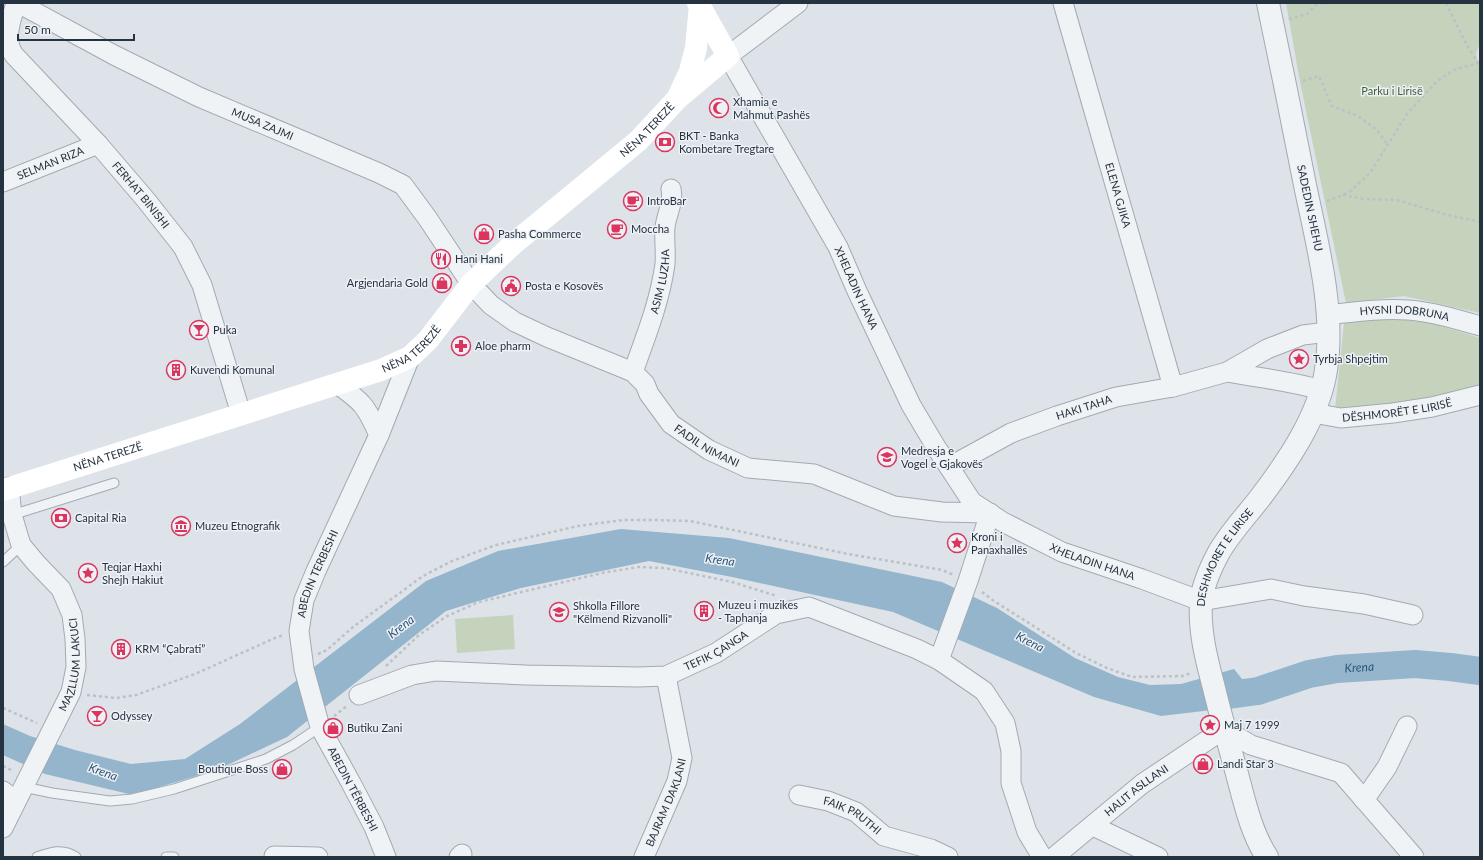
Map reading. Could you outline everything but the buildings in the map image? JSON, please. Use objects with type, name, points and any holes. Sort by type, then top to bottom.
[{"type":"main road","points":[[699,4],[728,56]]},
{"type":"main road","points":[[678,98],[690,71],[696,48],[699,4]]},
{"type":"main road","name":"NËNA TEREZË","points":[[6,488],[381,370],[410,357],[428,340],[471,284],[512,245],[638,141],[678,98],[728,56]]},
{"type":"street","name":"FERHAT BINISHI","points":[[17,3],[7,42],[14,55],[98,144],[146,200],[183,247],[202,285],[241,414]]},
{"type":"street","name":"MUSA ZAJMI","points":[[17,3],[114,55],[199,97],[379,173],[403,185],[428,218],[471,284]]},
{"type":"street","points":[[728,56],[798,3]]},
{"type":"street","name":"ELENA GJIKA","points":[[1063,3],[1173,387]]},
{"type":"street","name":"SADEDIN SHEHU","points":[[1268,3],[1321,260],[1327,324],[1327,358],[1321,390],[1313,414]]},
{"type":"street","name":"XHELADIN HANA","points":[[728,56],[838,247],[857,292],[911,404],[972,502],[1004,522],[1062,552],[1142,579],[1201,602]]},
{"type":"street","name":"SELMAN RIZA","points":[[3,182],[98,144]]},
{"type":"street","name":"ASIM LUZHA","points":[[633,372],[657,303],[663,278],[666,219],[673,198],[671,188]]},
{"type":"street","name":"FADIL NIMANI","points":[[471,284],[491,305],[515,322],[547,337],[633,372],[645,384],[649,394],[671,424],[709,450],[748,468],[814,474],[894,506],[942,512],[990,513]]},
{"type":"street","name":"HYSNI DOBRUNA","points":[[1327,324],[1379,309],[1407,310],[1442,315],[1480,326]]},
{"type":"street","name":"HAKI TAHA","points":[[949,467],[1011,433],[1116,397],[1173,387],[1227,372],[1267,349],[1327,324]]},
{"type":"street","name":"ABEDIN TERBESHI","points":[[319,724],[303,663],[299,631],[304,600],[379,435],[410,357]]},
{"type":"street","name":"HAKI TAHA","points":[[1227,372],[1264,379],[1298,383],[1321,390]]},
{"type":"street","points":[[337,384],[364,404],[379,435]]},
{"type":"street","name":"DËSHMORËT E LIRISË","points":[[1313,414],[1341,418],[1393,413],[1479,401]]},
{"type":"street","name":"DESHMORET E LIRISE","points":[[1313,414],[1289,455],[1219,552],[1206,582],[1201,602],[1271,590],[1364,604],[1413,615]]},
{"type":"street","name":"MAZLLUM LAKUCI","points":[[3,828],[14,793],[33,770],[71,692],[76,667],[72,615],[61,589],[21,545],[6,488]]},
{"type":"street","points":[[939,660],[968,581],[990,513]]},
{"type":"street","points":[[1201,602],[1201,622],[1209,668],[1222,720],[1251,823],[1267,857]]},
{"type":"street","name":"TEFIK ÇANGA","points":[[359,695],[412,675],[436,672],[638,677],[666,676],[716,653],[776,614],[809,607],[917,649],[939,660],[984,692],[1005,723],[1011,751],[1011,783],[1027,832],[1042,857]]},
{"type":"street","name":"BAJRAM DAKLANI","points":[[644,857],[677,781],[682,758],[666,676]]},
{"type":"street","points":[[1222,720],[1251,745],[1340,773],[1414,857]]},
{"type":"street","name":"HALIT ASLLANI","points":[[1054,857],[1222,720]]},
{"type":"street","name":"ABEDIN TËRBESHI","points":[[319,724],[368,815],[386,857]]},
{"type":"street","points":[[1364,800],[1387,767],[1407,726]]},
{"type":"street","name":"FAIK PRUTHI","points":[[799,795],[828,801],[856,812],[884,836],[931,849],[948,857]]},
{"type":"street","points":[[1093,826],[1158,857]]},
{"type":"street","points":[[274,856],[318,857]]},
{"type":"lane","points":[[12,515],[114,483]]},
{"type":"lane","points":[[3,562],[21,545]]},
{"type":"lane","points":[[14,793],[52,793],[110,801],[132,799],[174,789],[266,759],[293,745],[319,724]]},
{"type":"lane","points":[[37,857],[60,851],[76,857]]},
{"type":"lane","points":[[166,857],[174,857]]},
{"type":"path","points":[[1289,19],[1307,14],[1317,4],[1330,3]]},
{"type":"path","points":[[1326,202],[1348,193],[1370,172],[1407,114],[1437,81],[1456,69],[1479,63],[1464,40],[1446,3]]},
{"type":"path","points":[[1300,82],[1319,76],[1332,106],[1358,116],[1377,130],[1388,145]]},
{"type":"path","points":[[1342,195],[1364,199],[1397,200],[1444,214],[1480,222]]},
{"type":"path","points":[[303,663],[312,656],[327,650],[353,627],[423,576],[452,561],[496,545],[578,526],[624,520],[656,520],[690,522],[848,554],[942,570],[968,581],[994,601],[1076,653],[1107,668],[1132,677],[1183,676],[1209,668]]},
{"type":"path","points":[[384,668],[419,635],[447,616],[480,602],[602,573],[638,567],[665,568],[732,582],[781,598]]},
{"type":"path","points":[[71,692],[94,697],[116,698],[136,695],[195,674],[275,638],[299,631]]},
{"type":"path","points":[[319,724],[359,695]]},
{"type":"path","points":[[3,708],[53,730]]},
{"type":"green space","name":"Parku i Lirisë","points":[[1286,3],[1480,3],[1480,43],[1476,54],[1480,70],[1480,313],[1404,296],[1346,303],[1300,82]]},
{"type":"green space","points":[[1383,318],[1428,322],[1480,338],[1480,389],[1334,419],[1344,323]]},
{"type":"green space","points":[[513,615],[515,649],[457,653],[455,619]]},
{"type":"water","points":[[621,529],[729,538],[942,582],[997,608],[1075,658],[1118,677],[1150,685],[1181,684],[1234,669],[1262,704],[1161,716],[1094,697],[893,612],[732,577],[649,561],[521,588],[446,611],[287,737],[219,769],[133,795],[45,774],[3,755],[3,724],[30,736],[75,750],[131,764],[185,759],[240,724],[426,581],[498,551]]},
{"type":"waterway","name":"Krena","points":[[1214,697],[1258,691],[1309,674],[1337,669],[1415,664],[1480,671]]},
{"type":"place","name":"Xhamia e Mahmut Pashës","points":[[719,108]]},
{"type":"place","name":"BKT - Banka Kombetare Tregtare","points":[[665,142]]},
{"type":"place","name":"IntroBar","points":[[633,201]]},
{"type":"place","name":"Moccha","points":[[617,229]]},
{"type":"place","name":"Pasha Commerce","points":[[484,234]]},
{"type":"place","name":"Hani Hani","points":[[441,259]]},
{"type":"place","name":"Argjendaria Gold","points":[[442,283]]},
{"type":"place","name":"Posta e Kosovës","points":[[511,286]]},
{"type":"place","name":"Puka","points":[[199,330]]},
{"type":"place","name":"Aloe pharm","points":[[461,346]]},
{"type":"place","name":"Tyrbja Shpejtim","points":[[1299,359]]},
{"type":"place","name":"Kuvendi Komunal","points":[[176,370]]},
{"type":"place","name":"Medresja e Vogel e Gjakovës","points":[[887,457]]},
{"type":"place","name":"Capital Ria","points":[[61,518]]},
{"type":"place","name":"Muzeu Etnografik","points":[[181,526]]},
{"type":"place","name":"Kroni i Panaxhallës","points":[[957,543]]},
{"type":"place","name":"Teqjar Haxhi Shejh Hakiut","points":[[88,573]]},
{"type":"place","name":"Muzeu i muzikes - Taphanja","points":[[704,611]]},
{"type":"place","name":"Shkolla Fillore \"Këlmend Rizvanolli\"","points":[[559,612]]},
{"type":"place","name":"KRM “Çabrati”","points":[[121,649]]},
{"type":"place","name":"Odyssey","points":[[97,716]]},
{"type":"place","name":"Maj 7 1999","points":[[1210,725]]},
{"type":"place","name":"Butiku Zani","points":[[333,728]]},
{"type":"place","name":"Landi Star 3","points":[[1203,764]]},
{"type":"place","name":"Boutique Boss","points":[[282,769]]}]
